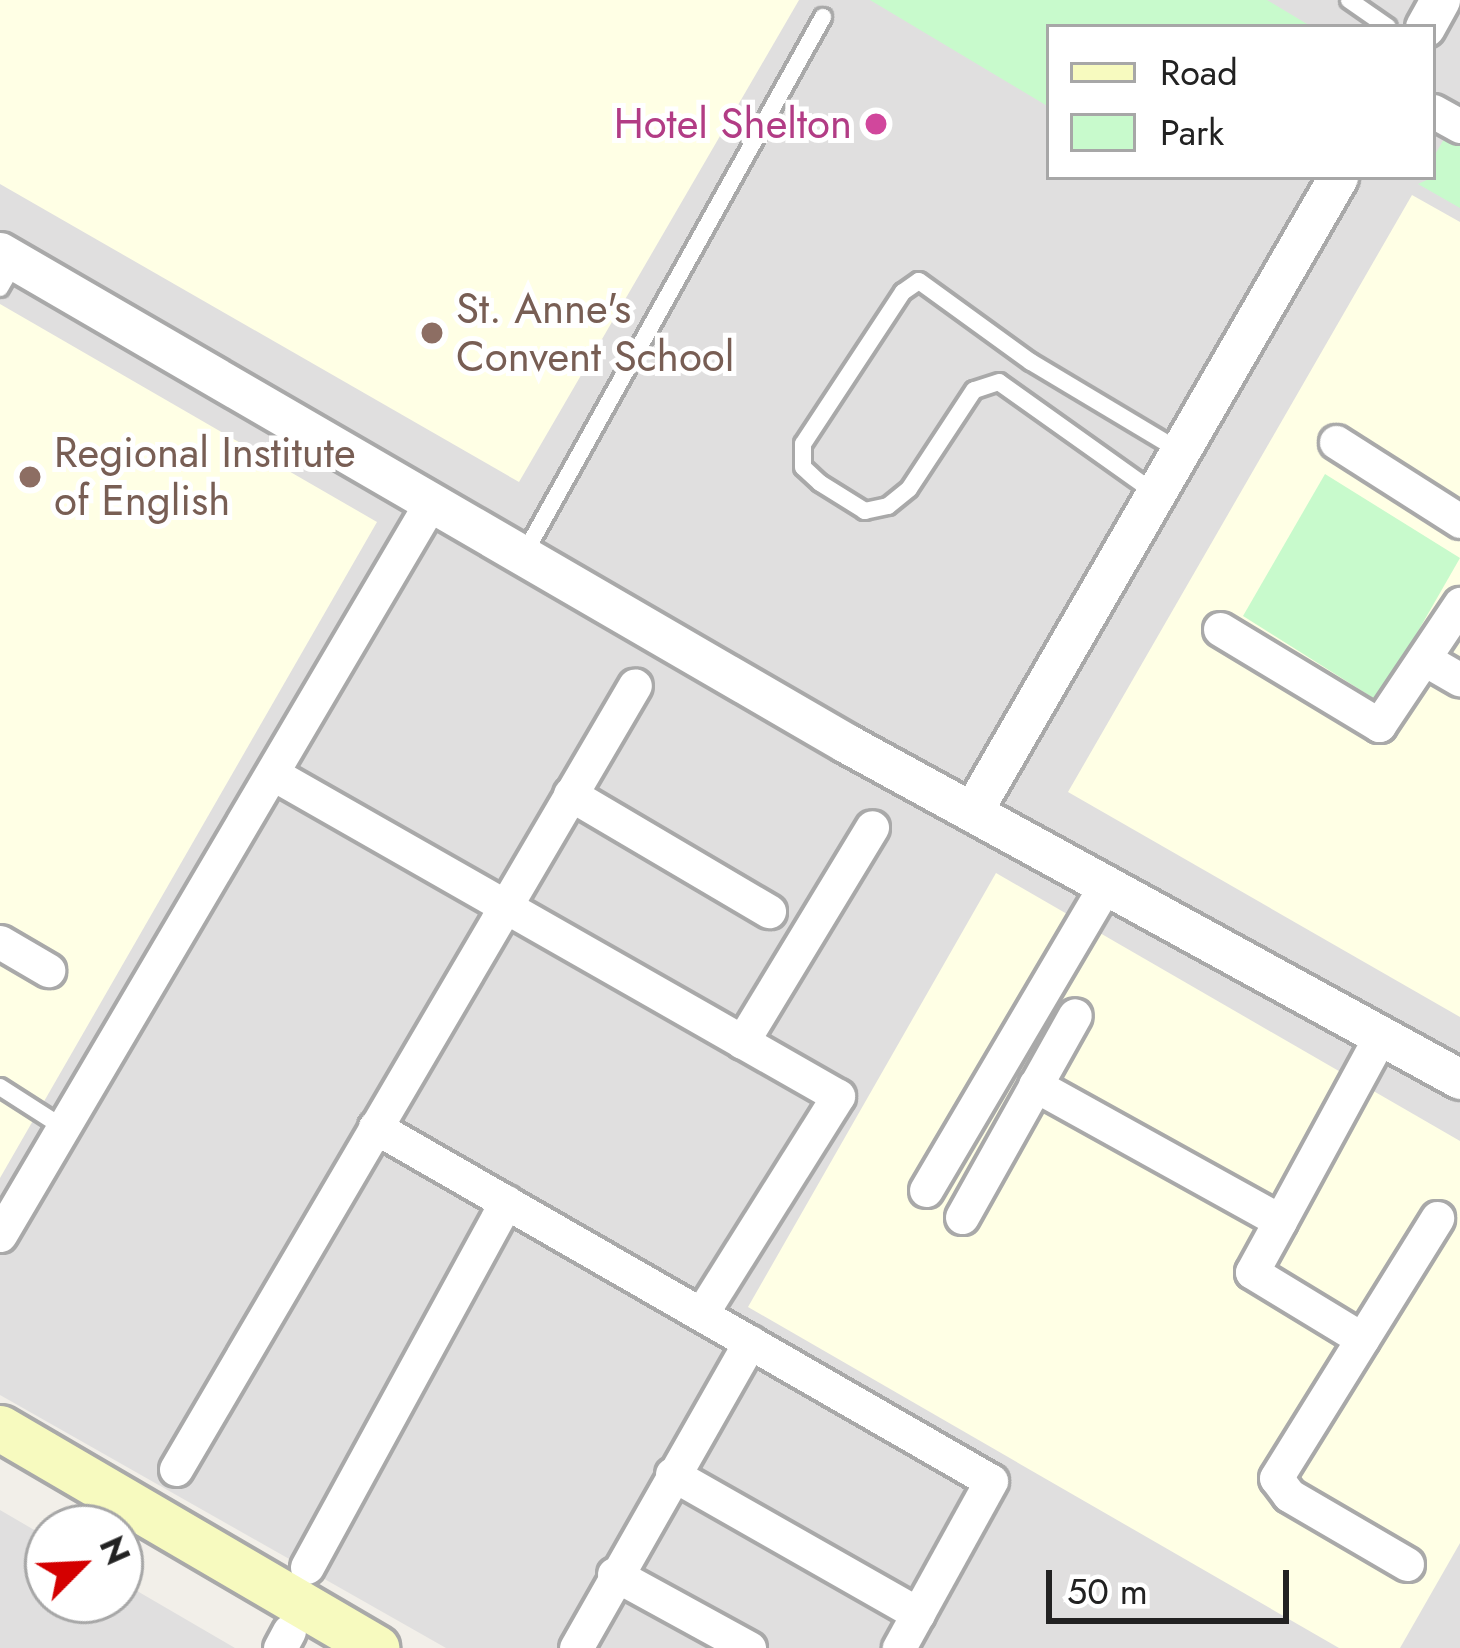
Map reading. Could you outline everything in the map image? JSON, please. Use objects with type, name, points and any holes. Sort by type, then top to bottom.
[{"type":"main road","points":[[0,1428],[377,1648]]},
{"type":"main road","points":[[0,1463],[70,1504]]},
{"type":"main road","points":[[144,1548],[296,1642]]},
{"type":"street","points":[[972,812],[1336,180]]},
{"type":"street","points":[[5,267],[431,502],[972,812],[1460,1078]]},
{"type":"street","points":[[1336,442],[1460,520]]},
{"type":"street","points":[[0,1235],[431,502]]},
{"type":"street","points":[[1220,629],[1379,725],[1460,604]]},
{"type":"street","points":[[1426,660],[1460,680]]},
{"type":"street","points":[[176,1469],[635,685]]},
{"type":"street","points":[[274,776],[838,1096],[701,1315]]},
{"type":"street","points":[[570,794],[769,911]]},
{"type":"street","points":[[742,1042],[872,827]]},
{"type":"street","points":[[926,1190],[1106,885]]},
{"type":"street","points":[[0,942],[48,970]]},
{"type":"street","points":[[962,1217],[1075,1015]]},
{"type":"street","points":[[1362,1339],[1252,1272],[1381,1035]]},
{"type":"street","points":[[1035,1085],[1280,1221]]},
{"type":"street","points":[[375,1126],[992,1481],[899,1648]]},
{"type":"street","points":[[308,1567],[506,1202]]},
{"type":"street","points":[[1407,1564],[1289,1496],[1276,1478],[1437,1218]]},
{"type":"street","points":[[576,1648],[750,1342]]},
{"type":"street","points":[[672,1474],[918,1614]]},
{"type":"street","points":[[614,1574],[749,1648]]},
{"type":"lane","points":[[1349,0],[1384,24]]},
{"type":"lane","points":[[523,556],[823,17]]},
{"type":"lane","points":[[1156,494],[999,382],[974,390],[909,489],[888,506],[865,511],[820,483],[803,467],[802,445],[904,292],[919,281],[1030,362],[1181,452]]},
{"type":"lane","points":[[0,1087],[64,1128]]},
{"type":"shaded area","points":[[0,0],[1460,0],[1460,1648],[446,1648],[0,1395]]},
{"type":"shaded area","name":"St. Anne's Convent School","points":[[0,0],[799,0],[519,482],[0,184]]},
{"type":"shaded area","points":[[1412,195],[1460,222],[1460,1017],[1068,792]]},
{"type":"shaded area","points":[[0,304],[377,522],[0,1178]]},
{"type":"shaded area","points":[[996,873],[1460,1141],[1460,1543],[1400,1648],[1339,1648],[748,1307]]},
{"type":"shaded area","points":[[0,1510],[24,1524],[24,1624],[144,1624],[144,1595],[235,1648],[0,1648]]},
{"type":"green space","points":[[870,0],[1267,0],[1307,24],[1046,24],[1046,105]]},
{"type":"green space","points":[[1448,132],[1460,139],[1460,208],[1418,184],[1436,180],[1436,153]]},
{"type":"green space","points":[[1325,474],[1460,558],[1378,701],[1243,616]]},
{"type":"place","name":"Hotel Shelton","points":[[876,124]]},
{"type":"place","name":"St. Anne's Convent School","points":[[432,333]]},
{"type":"place","name":"Regional Institute of English","points":[[30,477]]}]
